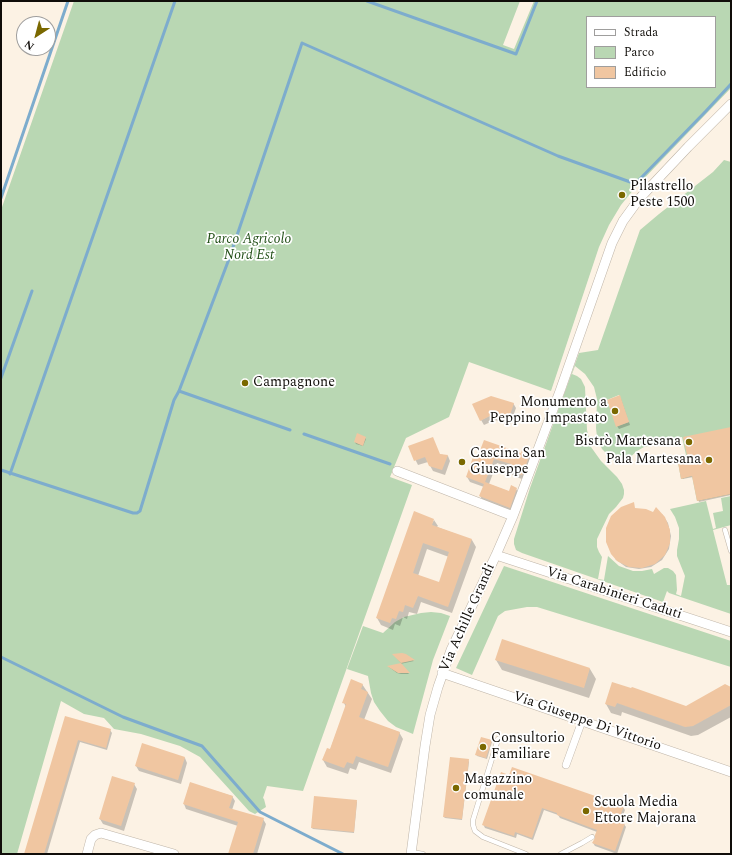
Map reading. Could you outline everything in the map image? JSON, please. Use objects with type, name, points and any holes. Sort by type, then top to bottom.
[{"type":"street","name":"Via Achille Grandi","points":[[411,853],[425,746],[432,707],[442,673],[451,650],[513,516],[560,391],[612,243],[623,221],[639,199],[731,104]]},
{"type":"street","points":[[396,471],[513,516]]},
{"type":"street","name":"Via Carabinieri Caduti","points":[[496,555],[731,632]]},
{"type":"street","name":"Via Giuseppe Di Vittorio","points":[[442,673],[731,772]]},
{"type":"street","points":[[566,765],[582,721]]},
{"type":"street","points":[[86,854],[91,839],[95,835],[101,833],[154,851],[174,854]]},
{"type":"lane","points":[[725,530],[731,551]]},
{"type":"lane","points":[[498,739],[473,820],[473,825],[475,831],[483,838],[526,854]]},
{"type":"lane","points":[[561,854],[592,837]]},
{"type":"lane","points":[[411,853],[422,854]]},
{"type":"green space","name":"Parco Agricolo Nord Est","points":[[74,1],[520,1],[503,45],[514,49],[534,1],[731,1],[731,88],[634,189],[621,205],[609,225],[599,247],[551,391],[469,362],[449,417],[406,438],[390,477],[412,485],[303,791],[267,786],[263,798],[266,807],[255,814],[249,811],[200,757],[180,746],[141,734],[114,729],[104,718],[84,714],[61,701],[17,854],[1,854],[1,210]]},
{"type":"green space","points":[[724,160],[731,162],[731,494],[697,501],[692,476],[681,479],[677,457],[686,455],[682,437],[644,447],[626,461],[619,463],[614,461],[602,449],[597,437],[597,399],[594,387],[585,374],[575,366],[572,374],[581,379],[585,387],[587,430],[591,447],[601,461],[617,477],[624,490],[623,498],[609,514],[597,539],[597,547],[602,557],[598,579],[604,580],[608,556],[619,566],[633,571],[652,569],[654,574],[664,568],[668,568],[676,575],[676,594],[681,596],[685,576],[677,556],[679,528],[670,509],[706,501],[713,529],[716,528],[713,513],[723,511],[721,498],[731,496],[731,525],[713,530],[727,585],[731,585],[731,614],[669,593],[667,591],[663,602],[522,553],[516,550],[514,544],[514,539],[530,488],[579,353],[598,350],[640,230],[713,172]],"holes":[[[619,395],[629,422],[617,426],[607,400]]]},
{"type":"green space","points":[[504,566],[731,641],[731,667],[537,607],[527,607],[505,611],[498,616],[472,675],[456,668]]},
{"type":"green space","points":[[431,612],[450,616],[433,660],[413,734],[396,727],[388,721],[380,711],[374,702],[368,676],[347,669],[363,626],[383,633],[395,622],[404,617]]},
{"type":"building","points":[[620,395],[629,422],[616,427],[607,400]]},
{"type":"building","points":[[491,396],[514,403],[508,421],[492,415],[480,421],[472,404]]},
{"type":"building","name":"Pala Martesana","points":[[731,427],[731,494],[697,501],[692,476],[681,479],[677,457],[687,455],[683,437]]},
{"type":"building","points":[[357,433],[366,437],[363,446],[354,442]]},
{"type":"building","points":[[433,437],[440,454],[448,455],[442,470],[429,466],[425,457],[414,461],[408,446]]},
{"type":"building","points":[[484,440],[521,453],[523,447],[532,449],[522,475],[509,471],[511,464],[494,459],[485,482],[509,491],[511,485],[517,488],[510,508],[479,496],[484,484],[466,477],[473,457],[477,458]]},
{"type":"building","points":[[634,502],[635,508],[646,509],[653,512],[656,507],[665,517],[670,530],[670,543],[665,555],[655,564],[642,568],[629,567],[617,561],[611,554],[606,542],[606,528],[611,516],[621,507]]},
{"type":"building","points":[[414,511],[434,519],[432,525],[472,539],[448,607],[418,596],[413,608],[405,605],[403,612],[399,611],[396,619],[392,618],[390,623],[376,618]],"holes":[[[423,543],[449,552],[439,582],[413,573]]]},
{"type":"building","points":[[502,639],[590,668],[584,688],[495,660]]},
{"type":"building","points":[[402,653],[415,660],[401,663],[392,654]]},
{"type":"building","points":[[401,663],[410,673],[398,673],[387,666]]},
{"type":"building","points":[[351,679],[363,684],[361,689],[368,692],[359,717],[400,732],[388,767],[356,756],[353,764],[347,762],[344,768],[322,760],[327,748],[330,749],[346,704],[342,703]]},
{"type":"building","points":[[612,682],[631,688],[632,687],[686,706],[725,684],[731,687],[731,705],[693,726],[685,727],[617,703],[615,707],[605,704]]},
{"type":"building","points":[[65,716],[111,729],[106,748],[78,740],[44,854],[24,854]]},
{"type":"building","name":"Consultorio Familiare","points":[[481,737],[492,740],[486,758],[475,755]]},
{"type":"building","points":[[142,743],[185,757],[178,780],[135,766]]},
{"type":"building","name":"Magazzino comunale","points":[[450,757],[469,759],[462,819],[443,817]]},
{"type":"building","name":"Scuola Media Ettore Majorana","points":[[512,767],[624,806],[618,821],[625,823],[615,851],[592,843],[597,830],[542,808],[532,838],[515,832],[514,836],[482,825],[501,772],[509,775]]},
{"type":"building","points":[[112,776],[135,783],[121,826],[99,819]]},
{"type":"building","points":[[190,782],[233,796],[229,808],[264,818],[253,854],[228,854],[238,822],[183,804]]},
{"type":"building","points":[[314,796],[357,800],[354,832],[311,828]]},
{"type":"waterway","points":[[1,198],[68,1]]},
{"type":"waterway","points":[[10,474],[175,1]]},
{"type":"waterway","points":[[367,1],[516,54],[537,1]]},
{"type":"waterway","points":[[1,470],[133,513],[140,511],[174,400],[179,391],[229,259],[302,43],[558,156],[633,183],[639,180],[731,84]]},
{"type":"waterway","points":[[1,378],[32,291]]},
{"type":"waterway","points":[[179,391],[290,430]]},
{"type":"waterway","points":[[304,434],[390,464]]},
{"type":"waterway","points":[[1,657],[123,717],[202,746],[260,812],[343,854]]},
{"type":"place","name":"Pilastrello Peste 1500","points":[[622,195]]},
{"type":"place","name":"Campagnone","points":[[245,383]]},
{"type":"place","name":"Monumento a Peppino Impastato","points":[[615,411]]},
{"type":"place","name":"Bistrò Martesana","points":[[689,442]]},
{"type":"place","name":"Pala Martesana","points":[[709,460]]},
{"type":"place","name":"Cascina San Giuseppe","points":[[462,462]]},
{"type":"place","name":"Consultorio Familiare","points":[[483,747]]},
{"type":"place","name":"Magazzino comunale","points":[[456,788]]},
{"type":"place","name":"Scuola Media Ettore Majorana","points":[[586,811]]}]
